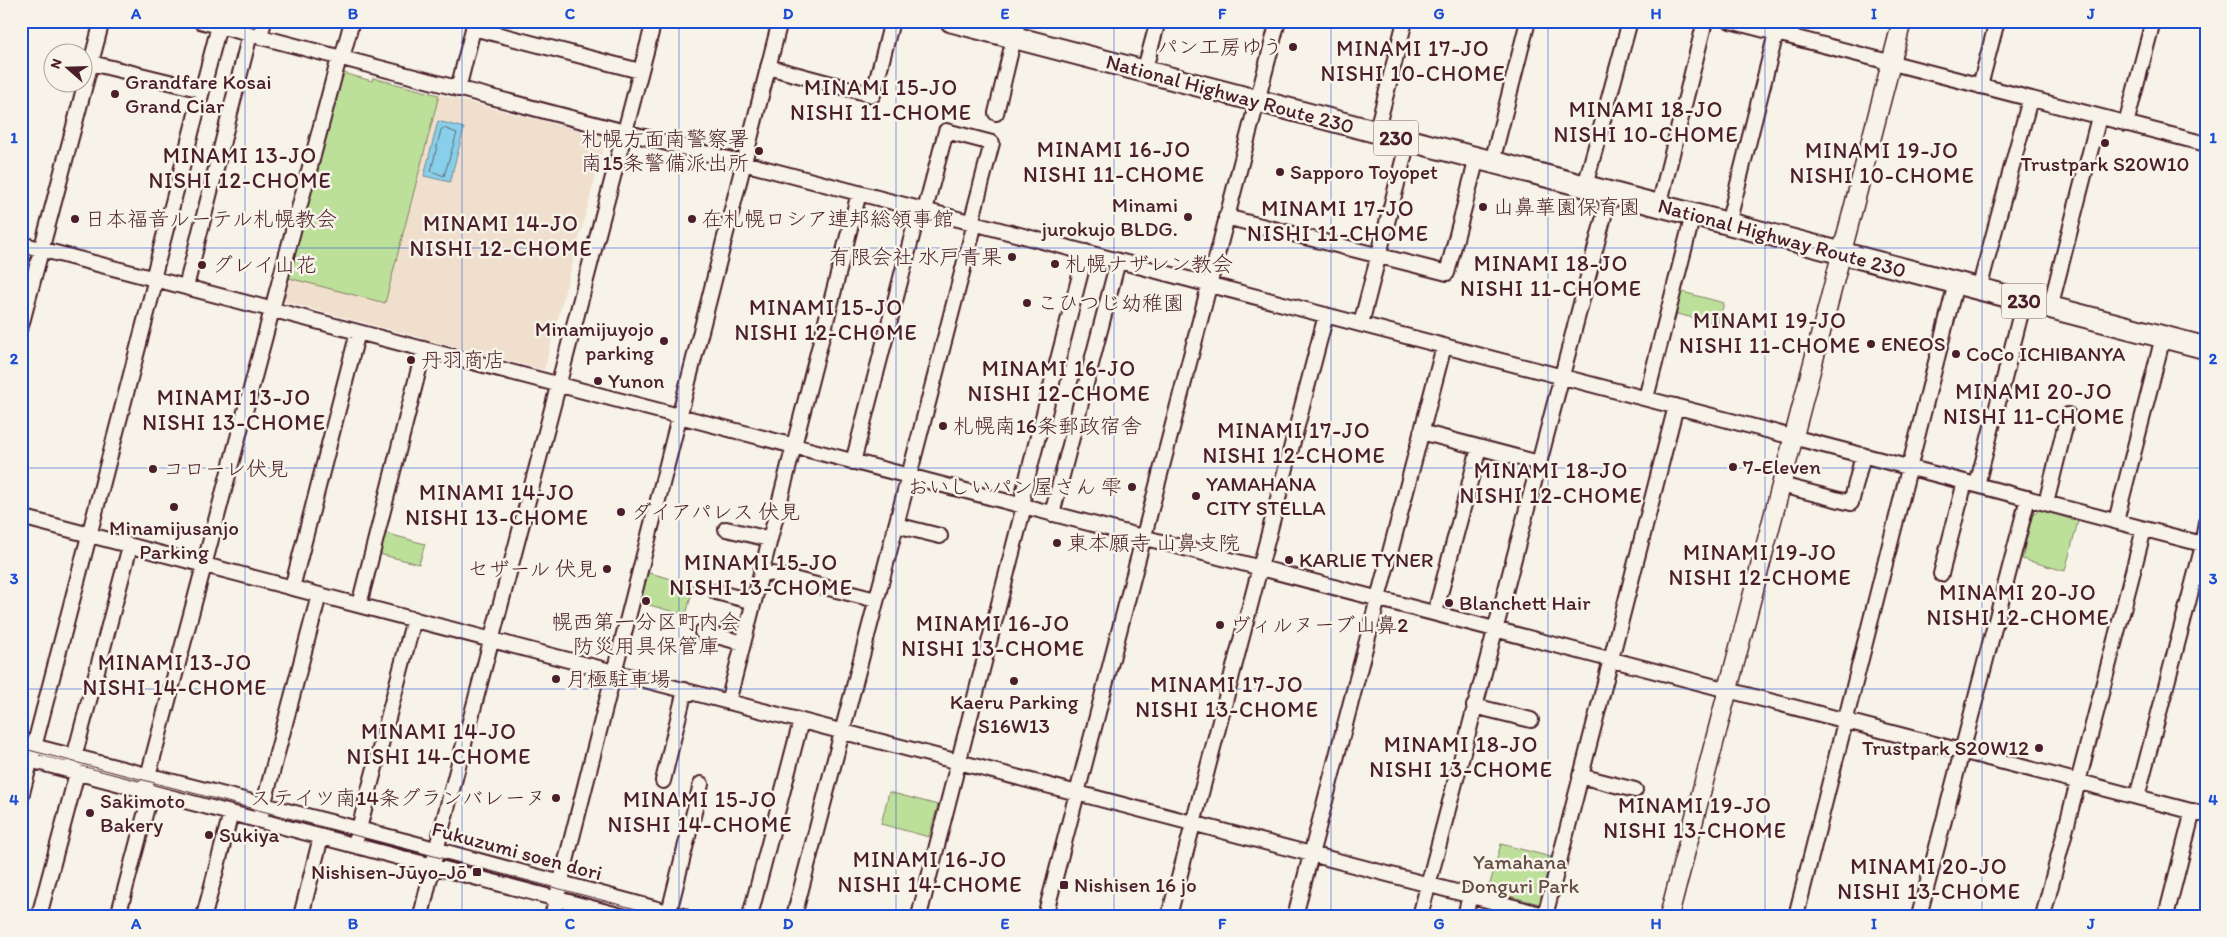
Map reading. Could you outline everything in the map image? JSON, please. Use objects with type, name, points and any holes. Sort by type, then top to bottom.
[{"type":"highway","name":"National Highway Route 230","points":[[951,21],[1016,30],[1144,72],[2206,348]]},
{"type":"main road","points":[[1669,916],[1902,21]]},
{"type":"street","points":[[92,59],[102,21]]},
{"type":"street","points":[[186,288],[255,36],[264,21]]},
{"type":"street","points":[[118,916],[147,792],[148,776],[340,58],[352,21]]},
{"type":"street","points":[[421,916],[654,21]]},
{"type":"street","points":[[552,916],[780,21]]},
{"type":"street","points":[[768,67],[873,95],[892,21]]},
{"type":"street","points":[[1144,72],[1158,21]]},
{"type":"street","points":[[1045,916],[1278,21]]},
{"type":"street","points":[[1376,133],[1405,21]]},
{"type":"street","points":[[1226,217],[1447,274],[1528,21]]},
{"type":"street","points":[[1585,186],[1630,21]]},
{"type":"street","points":[[1659,206],[1705,21]]},
{"type":"street","points":[[1730,21],[1775,29],[1891,63],[2206,144]]},
{"type":"street","points":[[1980,86],[1997,21]]},
{"type":"street","points":[[2126,124],[2153,21]]},
{"type":"street","points":[[21,797],[27,752],[88,535],[202,90],[208,23],[2204,544]]},
{"type":"street","points":[[458,88],[474,24],[640,71]]},
{"type":"street","points":[[1728,224],[1775,29]]},
{"type":"street","points":[[996,113],[1016,30]]},
{"type":"street","points":[[92,63],[202,90]]},
{"type":"street","points":[[21,326],[83,92]]},
{"type":"street","points":[[1979,289],[2030,99]]},
{"type":"street","points":[[2050,308],[2100,117]]},
{"type":"street","points":[[794,916],[843,732],[992,143],[946,131],[922,209],[854,462]]},
{"type":"street","points":[[1361,324],[1408,141]]},
{"type":"street","points":[[728,702],[859,193]]},
{"type":"street","points":[[1420,916],[1426,884],[1610,193]]},
{"type":"street","points":[[1646,398],[1693,215]]},
{"type":"street","points":[[21,244],[2200,813],[2166,916]]},
{"type":"street","points":[[919,916],[1024,506],[1023,494],[1086,252]]},
{"type":"street","points":[[1052,514],[1118,261]]},
{"type":"street","points":[[1796,916],[1847,721],[1956,283]]},
{"type":"street","points":[[1941,574],[1971,483],[2024,301]]},
{"type":"street","points":[[1169,916],[1326,315]]},
{"type":"street","points":[[292,588],[358,332]]},
{"type":"street","points":[[2116,521],[2163,337]]},
{"type":"street","points":[[1295,916],[1444,346]]},
{"type":"street","points":[[359,605],[424,350]]},
{"type":"street","points":[[21,517],[1546,916],[1580,776],[1676,406]]},
{"type":"street","points":[[2046,503],[2068,416]]},
{"type":"street","points":[[1421,432],[1539,463]]},
{"type":"street","points":[[1435,613],[1479,448]]},
{"type":"street","points":[[1781,485],[1851,503],[1863,455]]},
{"type":"street","points":[[1919,916],[2028,498]]},
{"type":"street","points":[[2137,797],[2204,544],[2206,522]]},
{"type":"street","points":[[896,525],[940,536]]},
{"type":"street","points":[[2043,916],[2144,528]]},
{"type":"street","points":[[726,529],[770,540]]},
{"type":"street","points":[[39,916],[74,767],[130,546]]},
{"type":"street","points":[[761,571],[876,600]]},
{"type":"street","points":[[716,592],[754,602]]},
{"type":"street","points":[[259,821],[319,595]]},
{"type":"street","points":[[355,846],[414,620]]},
{"type":"street","points":[[702,632],[743,643]]},
{"type":"street","points":[[663,781],[685,690]]},
{"type":"street","points":[[1474,706],[1531,720]]},
{"type":"street","points":[[750,916],[801,721]]},
{"type":"street","name":"Fukuzumi soen dori","points":[[27,752],[147,792],[622,916]]},
{"type":"street","name":"Fukuzumi soen dori","points":[[74,767],[148,776],[669,914],[683,916]]},
{"type":"street","points":[[1580,776],[1635,790]]},
{"type":"street","points":[[669,914],[701,784]]},
{"type":"street","points":[[204,916],[230,813]]},
{"type":"street","points":[[301,916],[321,837]]},
{"type":"street","points":[[1465,916],[1470,896]]},
{"type":"shaded area","points":[[342,71],[372,81],[373,78],[606,137],[544,370],[282,301]]},
{"type":"green space","points":[[343,73],[372,81],[373,78],[439,95],[385,303],[289,278]]},
{"type":"green space","points":[[1679,291],[1724,303],[1718,324],[1673,313]]},
{"type":"green space","points":[[2040,510],[2078,521],[2065,571],[2022,559],[2033,513]]},
{"type":"green space","points":[[385,533],[425,544],[419,564],[379,554]]},
{"type":"green space","points":[[646,572],[694,585],[686,615],[638,602]]},
{"type":"green space","points":[[889,792],[938,805],[929,837],[881,824]]},
{"type":"green space","name":"Yamahana Donguri Park","points":[[1501,844],[1551,857],[1540,904],[1488,891]]},
{"type":"water","points":[[438,121],[464,128],[450,182],[424,176]]},
{"type":"tram line","points":[[21,748],[663,916]]},
{"type":"place","name":"パン工房ゆう","points":[[1293,47]]},
{"type":"place","name":"Grandfare Kosai Grand Ciar","points":[[115,94]]},
{"type":"place","name":"Trustpark S20W10","points":[[2105,143]]},
{"type":"place","name":"札幌方面南警察署 南15条警備派出所","points":[[759,151]]},
{"type":"place","name":"Sapporo Toyopet","points":[[1280,172]]},
{"type":"place","name":"山鼻華園保育園","points":[[1483,207]]},
{"type":"place","name":"Minami jurokujo BLDG.","points":[[1188,217]]},
{"type":"place","name":"日本福音ルーテル札幌教会","points":[[75,219]]},
{"type":"place","name":"在札幌ロシア連邦総領事館","points":[[692,219]]},
{"type":"place","name":"有限会社 水戸青果","points":[[1012,257]]},
{"type":"place","name":"札幌ナザレン教会","points":[[1055,264]]},
{"type":"place","name":"グレイ山花","points":[[202,265]]},
{"type":"place","name":"こひつじ幼稚園","points":[[1027,303]]},
{"type":"place","name":"Minamijuyojo parking","points":[[664,341]]},
{"type":"place","name":"ENEOS","points":[[1871,344]]},
{"type":"place","name":"CoCo ICHIBANYA","points":[[1956,354]]},
{"type":"place","name":"丹羽商店","points":[[411,360]]},
{"type":"place","name":"Yunon","points":[[598,381]]},
{"type":"place","name":"札幌南16条郵政宿舎","points":[[943,426]]},
{"type":"place","name":"7-Eleven","points":[[1733,467]]},
{"type":"place","name":"コローレ伏見","points":[[153,469]]},
{"type":"place","name":"おいしいパン屋さん 雫","points":[[1132,487]]},
{"type":"place","name":"YAMAHANA CITY STELLA","points":[[1196,496]]},
{"type":"place","name":"Minamijusanjo Parking","points":[[174,507]]},
{"type":"place","name":"ダイアパレス 伏見","points":[[621,512]]},
{"type":"place","name":"東本願寺 山鼻支院","points":[[1057,543]]},
{"type":"place","name":"KARLIE TYNER","points":[[1289,560]]},
{"type":"place","name":"セザール 伏見","points":[[607,569]]},
{"type":"place","name":"幌西第一分区町内会 防災用具保管庫","points":[[646,601]]},
{"type":"place","name":"Blanchett Hair","points":[[1449,603]]},
{"type":"place","name":"ヴィルヌーブ山鼻2","points":[[1220,625]]},
{"type":"place","name":"月極駐車場","points":[[556,679]]},
{"type":"place","name":"Kaeru Parking S16W13","points":[[1014,681]]},
{"type":"place","name":"Trustpark S20W12","points":[[2039,748]]},
{"type":"place","name":"ステイツ南14条グランバレーヌ","points":[[556,798]]},
{"type":"place","name":"Sakimoto Bakery","points":[[90,813]]},
{"type":"place","name":"Sukiya","points":[[209,835]]},
{"type":"place","name":"Nishisen-Jūyo-Jō","points":[[477,872]]},
{"type":"place","name":"Nishisen 16 jo","points":[[1064,885]]},
{"type":"district","name":"MINAMI 17-JO NISHI 10-CHOME","points":[[1413,60]]},
{"type":"district","name":"MINAMI 15-JO NISHI 11-CHOME","points":[[881,100]]},
{"type":"district","name":"MINAMI 18-JO NISHI 10-CHOME","points":[[1646,122]]},
{"type":"district","name":"MINAMI 16-JO NISHI 11-CHOME","points":[[1114,162]]},
{"type":"district","name":"MINAMI 19-JO NISHI 10-CHOME","points":[[1882,162]]},
{"type":"district","name":"MINAMI 13-JO NISHI 12-CHOME","points":[[240,168]]},
{"type":"district","name":"MINAMI 17-JO NISHI 11-CHOME","points":[[1338,220]]},
{"type":"district","name":"MINAMI 14-JO NISHI 12-CHOME","points":[[501,236]]},
{"type":"district","name":"MINAMI 18-JO NISHI 11-CHOME","points":[[1551,276]]},
{"type":"district","name":"MINAMI 15-JO NISHI 12-CHOME","points":[[826,320]]},
{"type":"district","name":"MINAMI 19-JO NISHI 11-CHOME","points":[[1770,332]]},
{"type":"district","name":"MINAMI 16-JO NISHI 12-CHOME","points":[[1059,380]]},
{"type":"district","name":"MINAMI 20-JO NISHI 11-CHOME","points":[[2034,404]]},
{"type":"district","name":"MINAMI 13-JO NISHI 13-CHOME","points":[[234,410]]},
{"type":"district","name":"MINAMI 17-JO NISHI 12-CHOME","points":[[1294,442]]},
{"type":"district","name":"MINAMI 18-JO NISHI 12-CHOME","points":[[1551,482]]},
{"type":"district","name":"MINAMI 14-JO NISHI 13-CHOME","points":[[497,504]]},
{"type":"district","name":"MINAMI 19-JO NISHI 12-CHOME","points":[[1760,564]]},
{"type":"district","name":"MINAMI 15-JO NISHI 13-CHOME","points":[[761,574]]},
{"type":"district","name":"MINAMI 20-JO NISHI 12-CHOME","points":[[2018,604]]},
{"type":"district","name":"MINAMI 16-JO NISHI 13-CHOME","points":[[993,636]]},
{"type":"district","name":"MINAMI 13-JO NISHI 14-CHOME","points":[[175,674]]},
{"type":"district","name":"MINAMI 17-JO NISHI 13-CHOME","points":[[1227,696]]},
{"type":"district","name":"MINAMI 14-JO NISHI 14-CHOME","points":[[439,744]]},
{"type":"district","name":"MINAMI 18-JO NISHI 13-CHOME","points":[[1461,756]]},
{"type":"district","name":"MINAMI 15-JO NISHI 14-CHOME","points":[[700,812]]},
{"type":"district","name":"MINAMI 19-JO NISHI 13-CHOME","points":[[1695,818]]},
{"type":"district","name":"MINAMI 16-JO NISHI 14-CHOME","points":[[930,872]]},
{"type":"district","name":"MINAMI 20-JO NISHI 13-CHOME","points":[[1929,878]]}]
